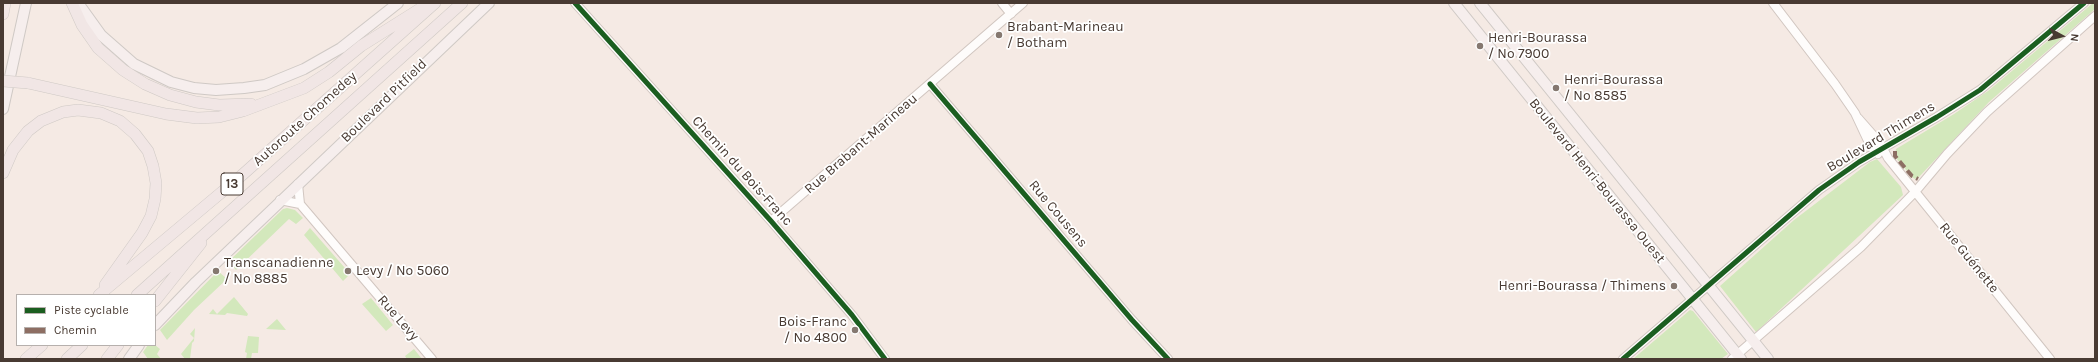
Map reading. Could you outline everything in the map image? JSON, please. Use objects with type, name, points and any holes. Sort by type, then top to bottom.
[{"type":"highway","points":[[3,14],[5,3]]},
{"type":"highway","points":[[72,3],[82,25],[98,48],[123,70],[144,84],[170,95],[201,103],[230,105],[268,102]]},
{"type":"highway","points":[[3,81],[28,83],[160,113],[191,117],[219,117],[295,93],[314,83],[361,46],[429,3]]},
{"type":"highway","name":"Autoroute Chomedey","points":[[99,294],[247,171],[435,3]]},
{"type":"highway","name":"Autoroute Chomedey","points":[[138,294],[462,3]]},
{"type":"highway","points":[[3,173],[13,150],[25,134],[41,121],[63,112],[85,111],[107,115],[125,125],[140,139],[148,151],[155,174],[156,191],[153,208],[138,240],[99,294]]},
{"type":"highway","points":[[156,300],[215,225]]},
{"type":"highway","points":[[26,359],[41,346]]},
{"type":"highway","points":[[67,359],[81,346]]},
{"type":"highway","points":[[107,359],[117,346]]},
{"type":"main road","points":[[3,109],[26,3]]},
{"type":"main road","points":[[78,3],[101,35],[128,60],[163,78],[194,88],[225,90],[254,87],[270,83],[304,69],[353,39],[398,3]]},
{"type":"main road","name":"Boulevard Pitfield","points":[[156,324],[196,282],[280,200],[489,3]]},
{"type":"main road","name":"Boulevard Henri-Bourassa Ouest","points":[[1454,3],[1693,299],[1737,358]]},
{"type":"main road","name":"Boulevard Henri-Bourassa Ouest","points":[[1480,3],[1768,359]]},
{"type":"main road","points":[[129,359],[138,346]]},
{"type":"street","name":"Chemin du Bois-Franc","points":[[575,3],[771,221],[852,315],[885,359]]},
{"type":"street","points":[[1002,3],[1011,14]]},
{"type":"street","name":"Rue Brabant-Marineau","points":[[771,221],[1023,3]]},
{"type":"street","name":"Rue Guénette","points":[[1773,3],[1832,79],[1858,118],[1875,152],[1888,158]]},
{"type":"street","name":"Boulevard Thimens","points":[[1623,359],[1819,190],[1875,152],[1956,106],[1980,90],[2084,3]]},
{"type":"street","points":[[1737,358],[1753,341],[1861,247],[1915,192],[1947,154],[1984,115],[2095,16]]},
{"type":"street","name":"Rue Cousens","points":[[930,84],[1132,320],[1168,359]]},
{"type":"street","name":"Rue Guénette","points":[[1858,118],[1884,148],[1888,158],[2050,359]]},
{"type":"street","points":[[280,200],[300,204],[298,184]]},
{"type":"street","name":"Rue Levy","points":[[300,204],[432,359]]},
{"type":"green space","points":[[2093,3],[2095,3],[2095,9],[1989,102],[1919,177],[1915,179],[1912,177],[1896,158],[1896,149],[1954,114],[1988,91]]},
{"type":"green space","points":[[1877,159],[1901,187],[1903,195],[1756,332],[1720,286],[1794,220],[1870,162]]},
{"type":"green space","points":[[287,208],[295,210],[303,218],[296,224],[289,219],[236,270],[229,261],[283,209]]},
{"type":"green space","points":[[310,228],[345,268],[343,269],[350,274],[343,281],[304,235]]},
{"type":"green space","points":[[218,271],[227,279],[194,310],[167,340],[160,330]]},
{"type":"green space","points":[[234,297],[248,314],[247,316],[227,313],[225,315],[209,314],[213,309],[217,314]]},
{"type":"green space","points":[[371,298],[393,325],[386,331],[362,304]]},
{"type":"green space","points":[[1690,310],[1693,311],[1728,354],[1721,359],[1633,359]]},
{"type":"green space","points":[[277,319],[286,330],[266,329]]},
{"type":"green space","points":[[195,328],[194,341],[192,343],[190,359],[185,359],[181,354],[194,338],[190,334]]},
{"type":"green space","points":[[248,336],[259,337],[258,353],[252,353],[251,359],[246,359],[247,353],[245,352]]},
{"type":"green space","points":[[147,346],[156,346],[160,349],[157,354],[161,359],[148,359],[143,352]]},
{"type":"green space","points":[[414,349],[422,359],[407,359],[405,356]]},
{"type":"marked path","points":[[1895,151],[1895,156],[1912,176],[1918,179]]},
{"type":"cycle path","points":[[575,3],[771,221],[852,315],[885,359]]},
{"type":"cycle path","points":[[1623,359],[1819,190],[1859,162],[1937,117],[1980,90],[2084,3]]},
{"type":"cycle path","points":[[930,84],[1132,320],[1168,359]]},
{"type":"place","name":"Brabant-Marineau / Botham","points":[[999,35]]},
{"type":"place","name":"Henri-Bourassa / No 7900","points":[[1480,46]]},
{"type":"place","name":"Henri-Bourassa / No 8585","points":[[1556,88]]},
{"type":"place","name":"Transcanadienne / No 8885","points":[[216,271]]},
{"type":"place","name":"Levy / No 5060","points":[[348,271]]},
{"type":"place","name":"Henri-Bourassa / Thimens","points":[[1674,286]]},
{"type":"place","name":"Bois-Franc / No 4800","points":[[855,330]]}]
